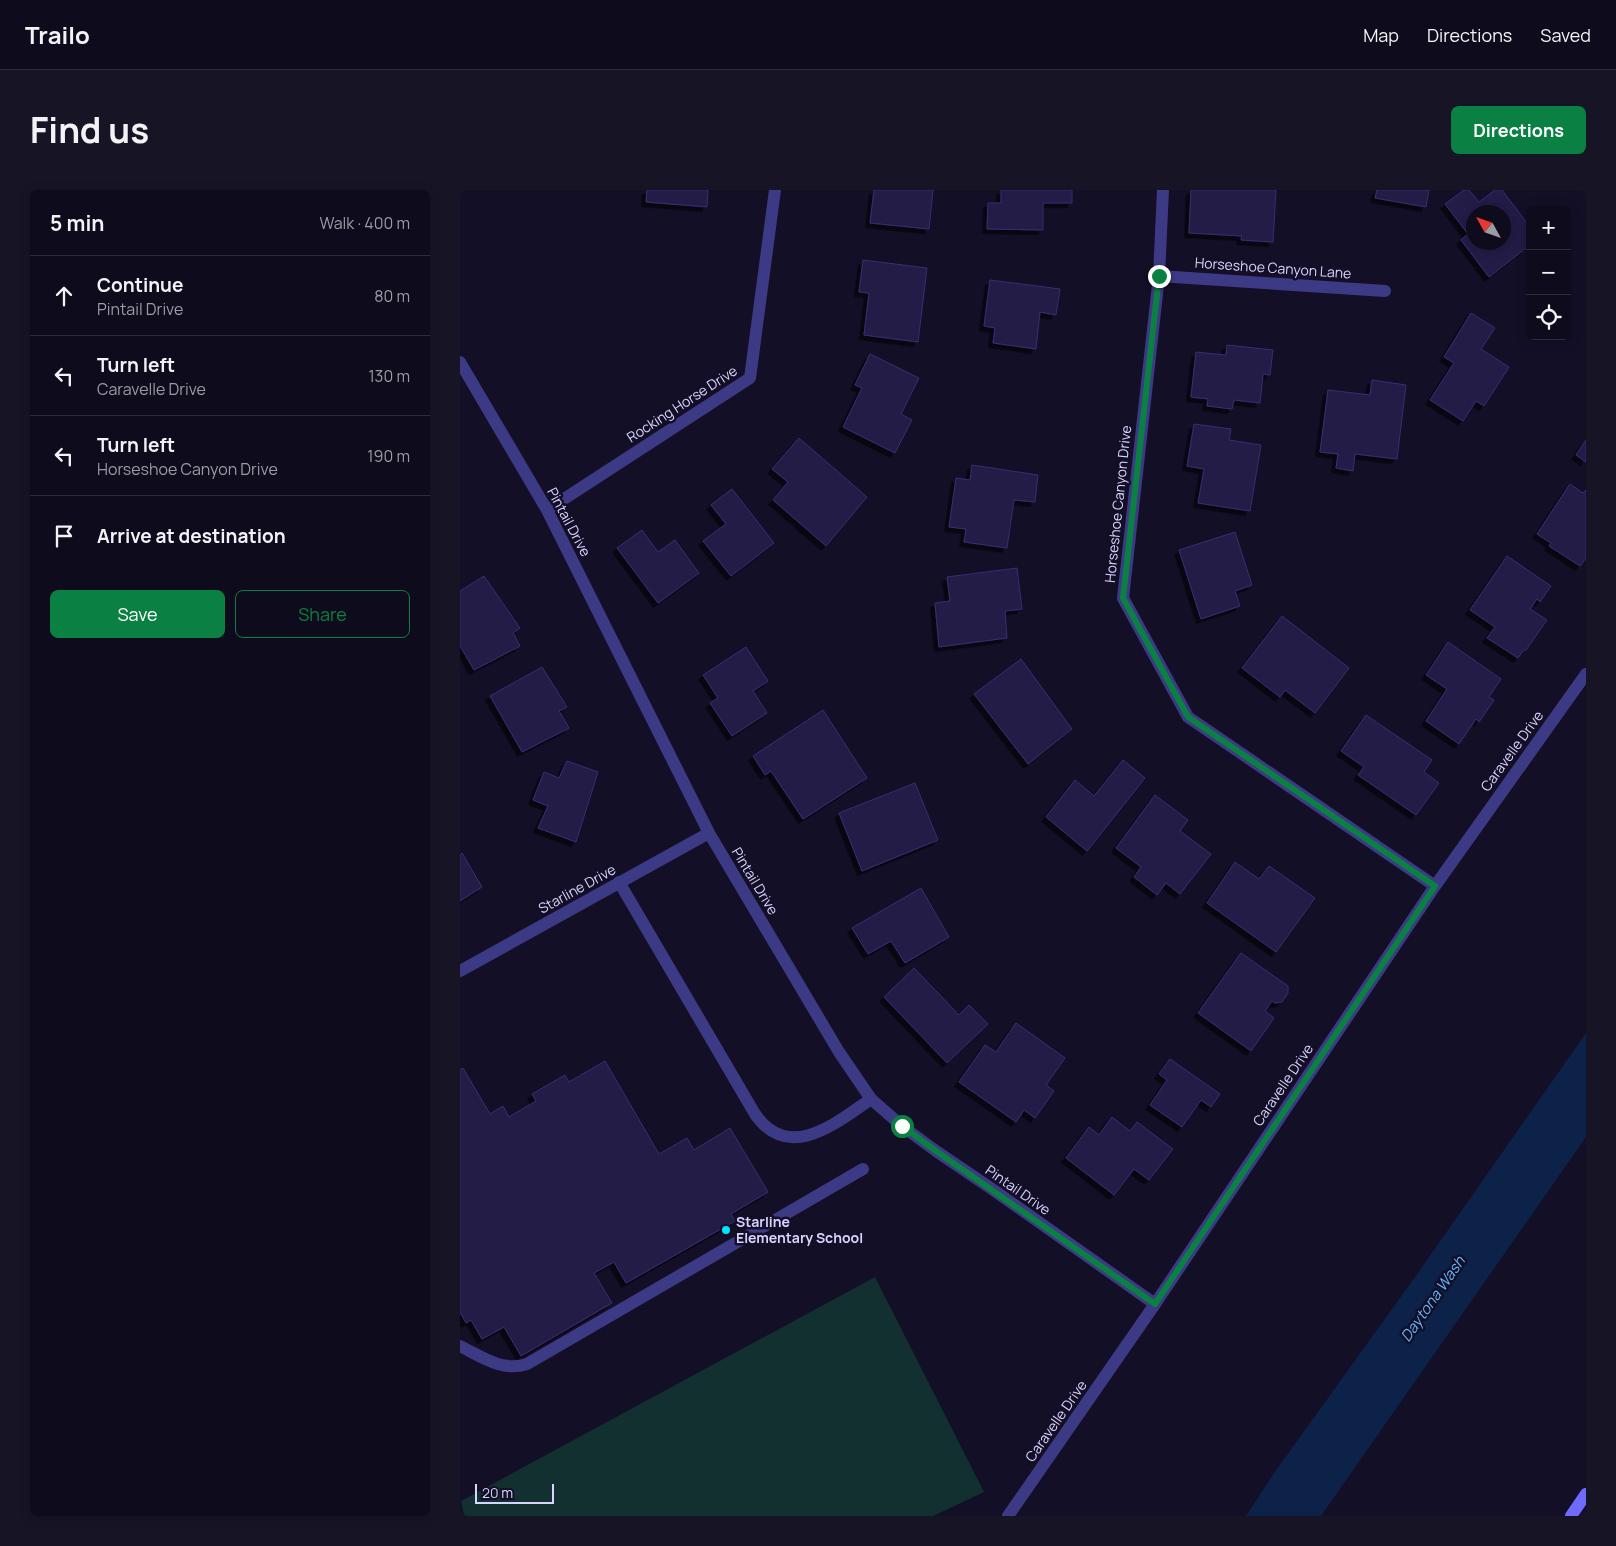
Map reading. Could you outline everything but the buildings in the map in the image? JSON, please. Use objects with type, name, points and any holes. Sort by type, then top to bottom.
[{"type":"street","name":"Rocking Horse Drive","points":[[547,510],[750,378],[775,190]]},
{"type":"street","name":"Horseshoe Canyon Drive","points":[[1163,190],[1159,276],[1123,598],[1188,717],[1435,886]]},
{"type":"street","name":"Horseshoe Canyon Lane","points":[[1159,276],[1385,291]]},
{"type":"street","name":"Pintail Drive","points":[[460,362],[547,510],[709,832],[839,1052],[871,1099],[902,1126],[936,1151],[1155,1304]]},
{"type":"street","name":"Caravelle Drive","points":[[1008,1516],[1155,1304],[1435,886],[1586,674]]},
{"type":"street","name":"Starline Drive","points":[[460,971],[709,832]]},
{"type":"street","points":[[619,882],[755,1114],[765,1126],[782,1136],[806,1137],[822,1131],[841,1120],[871,1099]]},
{"type":"street","points":[[460,1346],[500,1366],[517,1367],[527,1364],[863,1169]]},
{"type":"street","points":[[1571,1516],[1586,1494]]},
{"type":"green space","points":[[875,1277],[984,1492],[933,1516],[464,1516],[461,1501]]},
{"type":"water","name":"Daytona Wash","points":[[1586,1033],[1586,1137],[1321,1516],[1246,1516],[1274,1473],[1415,1277]]},
{"type":"place","name":"Starline Elementary School","points":[[726,1230]]},
{"type":"route","points":[[902,1126],[1155,1304],[1435,886],[1188,717],[1123,598],[1159,276]]}]
